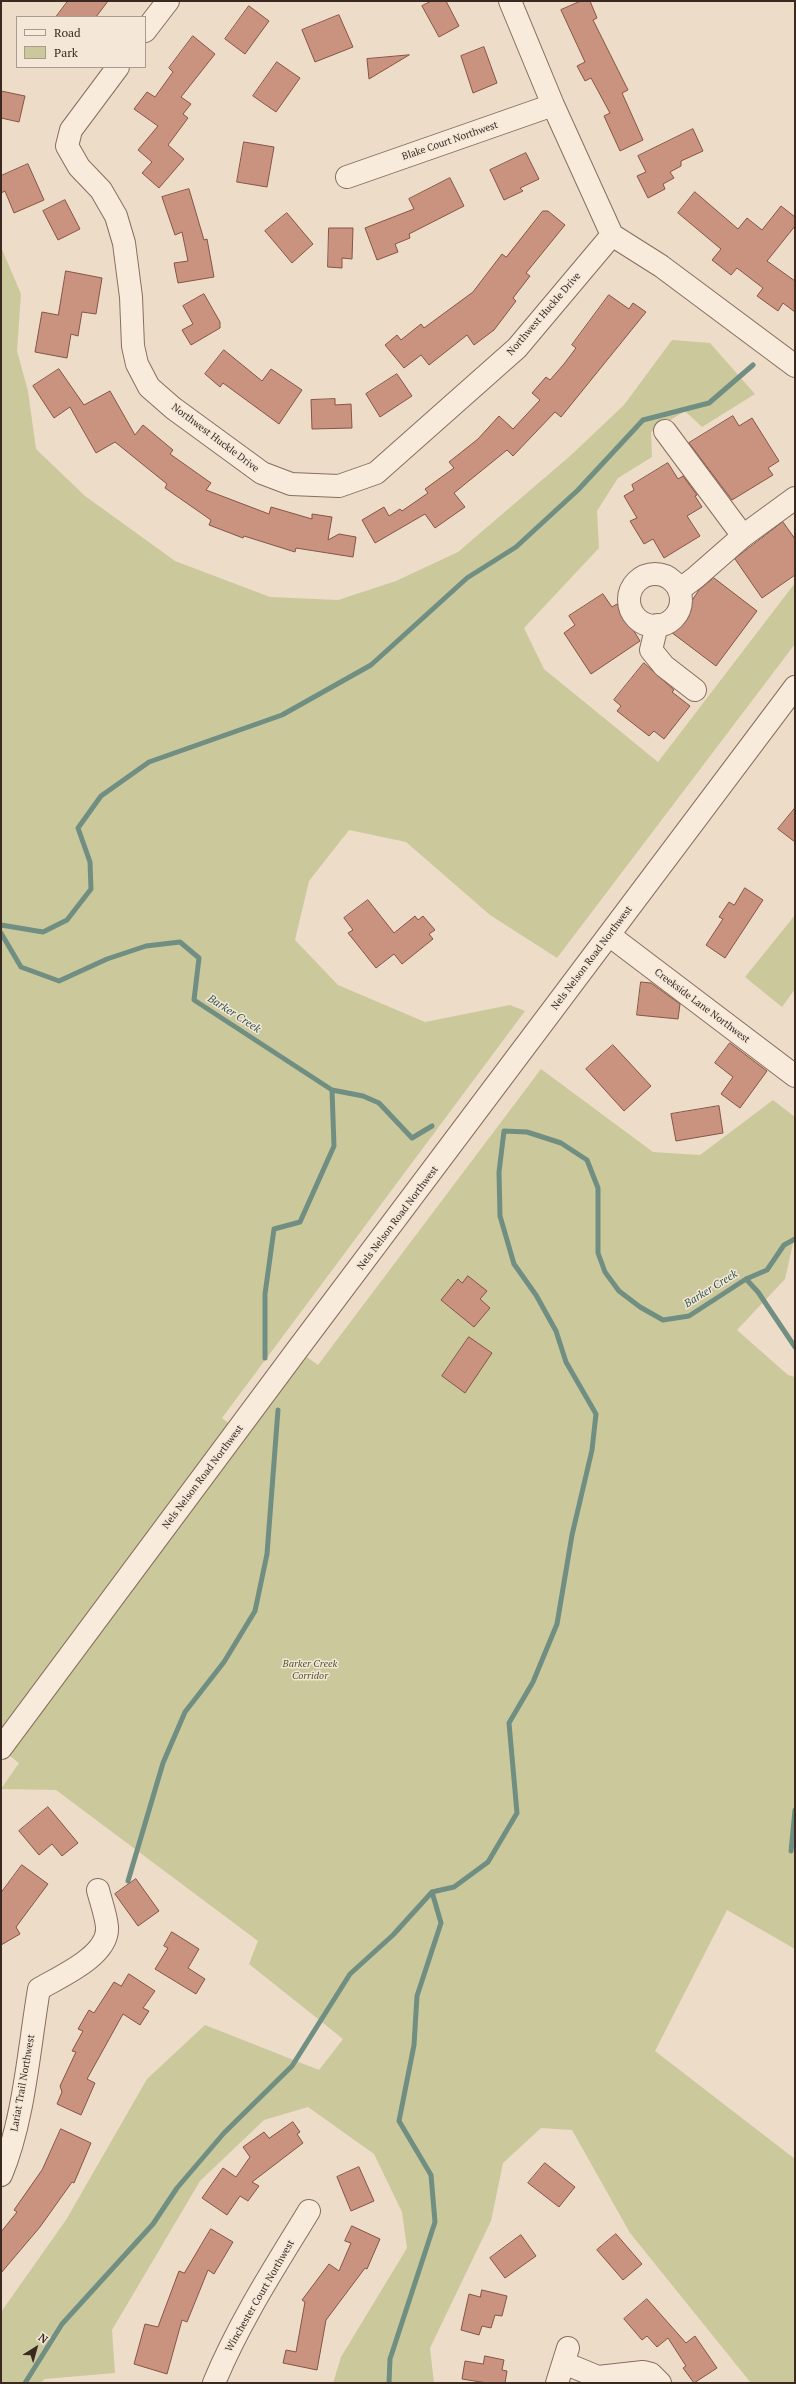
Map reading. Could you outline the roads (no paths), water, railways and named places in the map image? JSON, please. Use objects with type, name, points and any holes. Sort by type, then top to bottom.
[{"type":"street","points":[[146,30],[168,1]]},
{"type":"street","points":[[510,1],[553,105],[612,234],[661,266],[795,366]]},
{"type":"street","name":"Northwest Huckle Drive","points":[[117,68],[71,130],[68,146],[79,167],[101,190],[116,216],[124,243],[131,297],[133,346],[137,364],[149,387],[173,408],[262,473],[291,484],[339,486],[376,473],[517,348],[612,234]]},
{"type":"street","name":"Blake Court Northwest","points":[[347,177],[553,105]]},
{"type":"street","points":[[666,431],[743,536]]},
{"type":"street","points":[[679,590],[743,536],[795,498]]},
{"type":"street","points":[[660,574],[668,577],[679,590],[680,606],[677,613],[665,624],[657,625],[640,621],[630,607],[631,590],[642,577],[660,574]]},
{"type":"street","points":[[657,625],[651,650],[664,666],[695,690]]},
{"type":"street","name":"Nels Nelson Road Northwest","points":[[1,1748],[297,1350],[795,687]]},
{"type":"street","name":"Creekside Lane Northwest","points":[[609,935],[795,1076]]},
{"type":"street","name":"Lariat Trail Northwest","points":[[1,2175],[9,2156],[23,2088],[39,1990],[91,1959],[103,1940],[107,1928],[98,1890]]},
{"type":"street","name":"Winchester Court Northwest","points":[[214,2383],[253,2303],[309,2211]]},
{"type":"street","points":[[557,2383],[566,2355],[600,2380],[643,2372],[651,2374],[660,2383]]},
{"type":"waterway","points":[[1,925],[43,932],[67,920],[91,889],[90,862],[78,828],[101,796],[149,762],[282,715],[371,665],[467,578],[516,547],[578,490],[643,420],[709,403],[753,365]]},
{"type":"waterway","name":"Barker Creek","points":[[1,933],[21,967],[59,981],[107,959],[146,946],[180,942],[199,958],[194,1000],[332,1090],[363,1096],[379,1103],[412,1138],[432,1126]]},
{"type":"waterway","points":[[265,1358],[265,1294],[274,1229],[300,1222],[334,1146],[332,1090]]},
{"type":"waterway","points":[[25,2383],[62,2324],[153,2224],[177,2188],[224,2133],[292,2066],[350,1974],[393,1935],[432,1892],[454,1887],[488,1862],[517,1813],[509,1723],[533,1682],[557,1624],[572,1535],[592,1450],[596,1414],[566,1362],[556,1331],[536,1295],[514,1264],[500,1216],[499,1172],[504,1131],[527,1132],[561,1143],[587,1160],[598,1188],[598,1253],[605,1272],[619,1291],[640,1307],[663,1320],[689,1316],[746,1279],[767,1270],[784,1245],[795,1239]]},
{"type":"waterway","points":[[746,1279],[758,1292],[795,1347]]},
{"type":"waterway","points":[[128,1881],[163,1763],[185,1712],[224,1662],[255,1611],[267,1554],[278,1410]]},
{"type":"waterway","points":[[791,1851],[795,1810]]},
{"type":"waterway","points":[[389,2383],[390,2359],[435,2222],[431,2175],[399,2121],[414,2045],[417,1996],[441,1923],[432,1892]]},
{"type":"park label","name":"Barker Creek Corridor","points":[[310,1670]]}]
